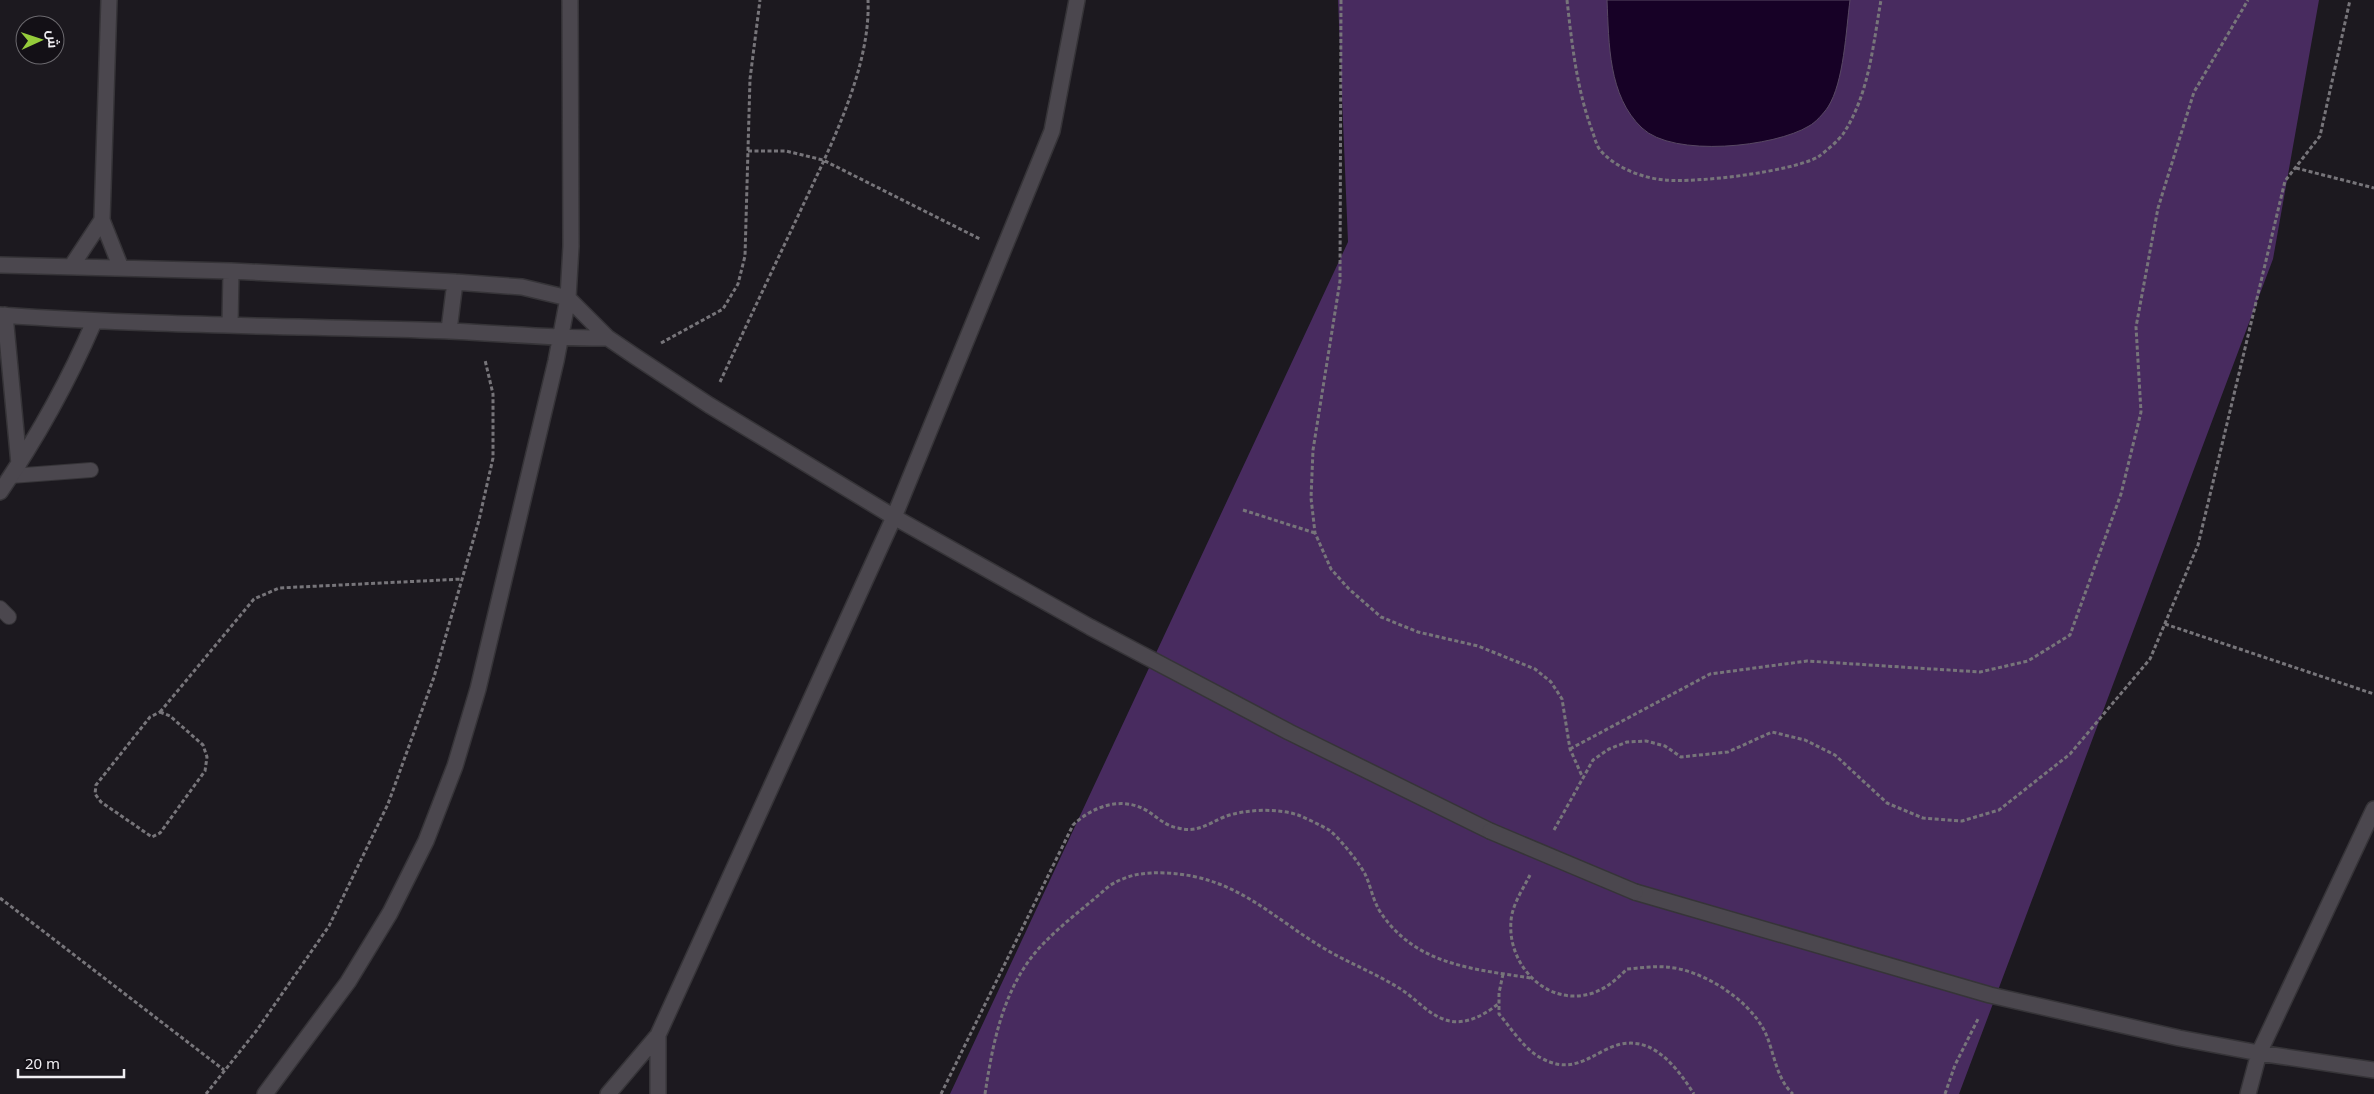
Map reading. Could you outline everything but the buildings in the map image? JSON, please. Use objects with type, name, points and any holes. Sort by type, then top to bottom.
[{"type":"street","points":[[108,0],[102,220],[121,268]]},
{"type":"street","points":[[265,1094],[348,982],[390,913],[426,842],[455,766],[478,689],[568,298],[571,246],[570,0]]},
{"type":"street","points":[[608,1094],[658,1035],[894,517],[1052,131],[1077,0]]},
{"type":"street","points":[[71,267],[102,220]]},
{"type":"street","points":[[0,265],[231,271],[456,282],[522,287],[568,298],[608,338],[636,357],[710,405],[894,517],[1090,627],[1237,705],[1490,831],[1634,892],[1990,995],[2179,1038],[2259,1053],[2374,1070]]},
{"type":"street","points":[[230,325],[231,271]]},
{"type":"street","points":[[449,330],[456,282]]},
{"type":"street","points":[[15,470],[3,315],[94,322],[449,330],[560,338],[608,338]]},
{"type":"street","points":[[0,492],[40,430],[74,366],[94,322]]},
{"type":"street","points":[[2248,1094],[2259,1053],[2374,809]]},
{"type":"street","points":[[658,1035],[658,1094]]},
{"type":"lane","points":[[15,470],[91,470]]},
{"type":"path","points":[[636,357],[723,309],[738,284],[746,256],[750,79],[760,0]]},
{"type":"path","points":[[710,405],[823,160],[860,70],[868,15],[868,0]]},
{"type":"path","points":[[1341,0],[1340,280],[1314,450],[1311,498],[1315,533],[1331,569],[1349,589],[1381,617],[1418,632],[1478,646],[1535,669],[1551,682],[1562,700],[1570,749],[1582,776]]},
{"type":"path","points":[[1567,0],[1572,47],[1584,109],[1600,150],[1629,172],[1665,180],[1717,178],[1779,169],[1818,157],[1842,135],[1860,101],[1871,58],[1881,0]]},
{"type":"path","points":[[1570,749],[1710,674],[1807,661],[1980,672],[2028,661],[2070,635],[2121,494],[2141,412],[2136,327],[2158,208],[2194,92],[2248,0]]},
{"type":"path","points":[[1550,837],[1582,776],[1593,760],[1609,748],[1627,742],[1646,741],[1665,746],[1681,757],[1728,752],[1772,732],[1805,740],[1835,755],[1888,804],[1923,818],[1962,821],[1999,810],[2070,754],[2150,659],[2198,545],[2285,181],[2320,136],[2350,0]]},
{"type":"path","points":[[748,151],[786,151],[823,160],[1003,251]]},
{"type":"path","points":[[2296,168],[2374,188]]},
{"type":"path","points":[[206,1094],[257,1030],[329,926],[388,804],[434,677],[463,579],[493,458],[493,394],[478,332]]},
{"type":"path","points":[[1243,510],[1315,533]]},
{"type":"path","points":[[160,712],[170,716],[203,746],[207,757],[205,771],[160,833],[152,837],[101,802],[94,794],[96,785],[150,717],[160,712],[254,599],[279,588],[463,579]]},
{"type":"path","points":[[2165,624],[2374,694]]},
{"type":"path","points":[[941,1094],[1073,825],[1086,814],[1101,807],[1116,804],[1133,805],[1148,811],[1161,822],[1177,828],[1194,830],[1210,826],[1224,817],[1261,810],[1297,815],[1330,831],[1365,873],[1377,907],[1399,935],[1429,955],[1463,966],[1531,978]]},
{"type":"path","points":[[985,1094],[994,1037],[1003,1011],[1027,964],[1043,944],[1109,886],[1120,879],[1144,872],[1182,874],[1206,879],[1233,889],[1258,902],[1332,953],[1400,989],[1442,1019],[1461,1022],[1475,1019],[1488,1013],[1498,1004]]},
{"type":"path","points":[[1532,872],[1518,898],[1511,919],[1511,941],[1518,961],[1531,978],[1550,990],[1571,995],[1592,993],[1612,984],[1627,968],[1667,967],[1705,977],[1739,999],[1764,1030],[1782,1079],[1793,1094]]},
{"type":"path","points":[[0,898],[224,1070]]},
{"type":"path","points":[[1503,974],[1498,1004],[1499,1014],[1540,1057],[1554,1063],[1568,1065],[1582,1063],[1618,1046],[1631,1044],[1644,1046],[1658,1051],[1670,1060],[1694,1094]]},
{"type":"path","points":[[1945,1094],[1955,1065],[1990,995]]},
{"type":"shaded area","points":[[1338,0],[2319,0],[2273,259],[1959,1094],[950,1094],[1348,242]]},
{"type":"shaded area","points":[[1607,0],[1850,0],[1844,55],[1838,84],[1826,109],[1811,125],[1773,139],[1749,144],[1699,146],[1676,143],[1657,137],[1642,128],[1622,101],[1610,51]]}]
